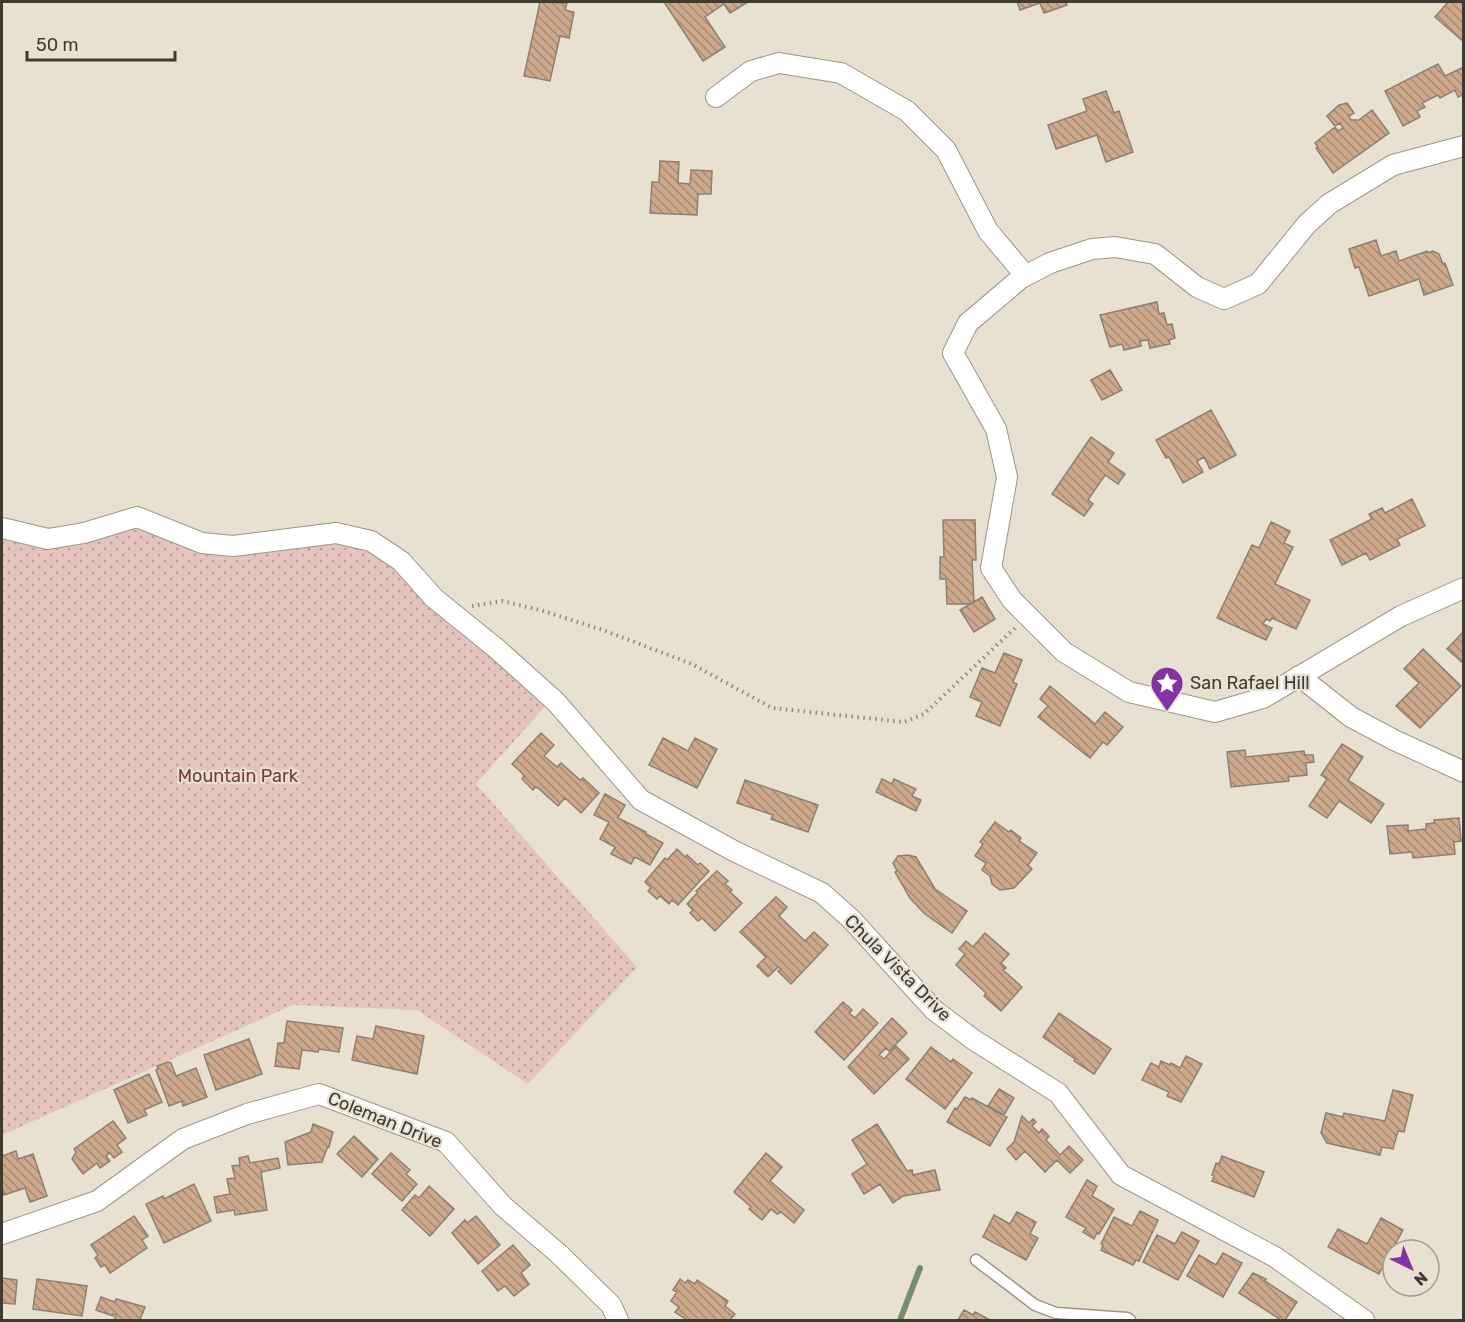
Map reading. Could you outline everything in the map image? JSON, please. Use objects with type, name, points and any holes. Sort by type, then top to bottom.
[{"type":"street","points":[[716,98],[751,71],[779,63],[841,73],[907,111],[946,150],[988,231],[1026,275]]},
{"type":"street","points":[[1464,146],[1393,165],[1329,204],[1307,224],[1258,284],[1224,299],[1197,286],[1155,254],[1115,247],[1074,254],[1026,275],[968,323],[953,353],[996,429],[1007,477],[991,568],[1012,600],[1064,652],[1129,692],[1215,712],[1263,698],[1401,616],[1464,588]]},
{"type":"street","name":"Chula Vista Drive","points":[[2,528],[48,539],[84,533],[137,517],[202,543],[232,546],[336,533],[371,541],[401,561],[434,598],[497,649],[556,702],[641,800],[734,850],[822,893],[852,920],[934,1010],[974,1040],[1058,1093],[1121,1175],[1275,1257],[1364,1320]]},
{"type":"street","points":[[1299,676],[1351,717],[1394,740],[1464,772]]},
{"type":"street","name":"Coleman Drive","points":[[2,1234],[96,1200],[183,1138],[247,1113],[319,1094],[446,1142],[503,1206],[560,1254],[610,1315]]},
{"type":"lane","points":[[976,1260],[1035,1305],[1056,1313],[1130,1320]]},
{"type":"path","points":[[448,609],[502,601],[540,610],[603,630],[692,664],[772,708],[904,722],[924,714],[1028,616]]},
{"type":"green space","name":"Mountain Park","points":[[120,515],[212,542],[340,528],[383,546],[546,705],[476,784],[637,967],[528,1084],[417,1010],[293,1005],[2,1135],[2,523],[52,534]]},
{"type":"building","points":[[540,2],[567,3],[565,10],[574,12],[569,38],[560,36],[550,81],[524,76]]},
{"type":"building","points":[[664,2],[748,2],[730,13],[724,4],[705,17],[725,47],[703,61]]},
{"type":"building","points":[[1017,2],[1066,2],[1067,5],[1044,13],[1040,3],[1020,10]]},
{"type":"building","points":[[1448,2],[1464,2],[1464,42],[1435,17]]},
{"type":"building","points":[[1438,64],[1445,76],[1464,67],[1464,94],[1458,97],[1455,90],[1440,98],[1438,95],[1422,103],[1425,107],[1417,111],[1420,117],[1403,126],[1385,91]]},
{"type":"building","points":[[1106,91],[1114,113],[1119,111],[1133,152],[1106,162],[1097,135],[1056,149],[1048,125],[1087,111],[1083,99]]},
{"type":"building","points":[[1347,103],[1354,113],[1349,116],[1351,120],[1359,120],[1372,110],[1389,133],[1333,173],[1315,143],[1335,127],[1338,131],[1343,128],[1340,123],[1335,126],[1327,116],[1339,105]]},
{"type":"building","points":[[660,161],[679,162],[678,183],[690,184],[691,170],[712,171],[711,194],[698,194],[697,215],[650,213],[652,182],[659,182]]},
{"type":"building","points":[[1376,240],[1381,256],[1396,251],[1399,261],[1427,251],[1427,253],[1433,251],[1439,254],[1453,285],[1424,295],[1419,279],[1369,296],[1359,267],[1355,268],[1349,249]]},
{"type":"building","points":[[1157,302],[1159,314],[1164,313],[1167,325],[1172,324],[1175,338],[1169,340],[1170,344],[1150,348],[1148,340],[1140,341],[1141,346],[1124,350],[1122,344],[1110,347],[1100,315]]},
{"type":"building","points":[[1110,370],[1122,390],[1102,400],[1091,380]]},
{"type":"building","points":[[1211,410],[1236,455],[1210,469],[1204,457],[1197,461],[1203,472],[1183,483],[1169,457],[1166,458],[1156,440]]},
{"type":"building","points":[[1091,437],[1114,453],[1108,462],[1125,474],[1118,484],[1105,475],[1088,500],[1093,504],[1084,516],[1052,494]]},
{"type":"building","points":[[1412,499],[1425,526],[1397,539],[1400,545],[1370,560],[1366,553],[1342,565],[1330,540],[1372,519],[1369,514],[1382,508],[1385,513]]},
{"type":"building","points":[[943,520],[975,520],[976,560],[972,560],[974,602],[971,604],[947,604],[946,579],[940,579],[940,557],[944,557]]},
{"type":"building","points":[[1271,522],[1290,531],[1284,543],[1293,547],[1275,584],[1310,600],[1296,629],[1272,618],[1270,621],[1266,619],[1263,624],[1272,628],[1266,640],[1217,618],[1252,545],[1259,548]]},
{"type":"building","points":[[982,597],[995,619],[974,632],[960,610]]},
{"type":"building","points":[[1464,631],[1464,664],[1447,649]]},
{"type":"building","points":[[1423,649],[1461,686],[1420,728],[1396,706],[1419,683],[1404,669]]},
{"type":"building","points":[[1004,653],[1022,660],[1013,682],[1017,684],[1000,726],[976,716],[982,702],[970,697],[982,668],[995,673]]},
{"type":"building","points":[[1050,686],[1095,724],[1105,712],[1123,727],[1107,745],[1103,742],[1090,758],[1038,717],[1048,706],[1040,699]]},
{"type":"building","points":[[541,733],[554,745],[544,756],[557,767],[561,763],[580,780],[583,778],[599,793],[581,813],[565,798],[558,806],[538,788],[535,787],[533,790],[522,779],[524,776],[522,773],[512,764]]},
{"type":"building","points":[[663,738],[688,751],[695,738],[717,749],[697,788],[649,765]]},
{"type":"building","points":[[1342,744],[1363,757],[1348,780],[1384,804],[1371,823],[1339,801],[1327,818],[1309,806],[1327,779],[1321,775]]},
{"type":"building","points":[[1245,750],[1246,757],[1304,751],[1305,755],[1313,755],[1314,762],[1306,763],[1307,775],[1288,777],[1289,781],[1231,787],[1227,752]]},
{"type":"building","points":[[882,779],[892,784],[894,779],[916,789],[912,796],[921,800],[916,811],[876,792]]},
{"type":"building","points":[[745,780],[818,805],[808,832],[771,819],[773,815],[737,803]]},
{"type":"building","points":[[605,794],[625,805],[618,818],[663,843],[650,865],[635,857],[631,864],[611,854],[615,847],[600,839],[609,822],[594,815]]},
{"type":"building","points":[[1459,818],[1461,841],[1454,842],[1455,854],[1413,858],[1412,852],[1390,854],[1387,826],[1408,825],[1408,831],[1426,829],[1426,824],[1434,823],[1434,820]]},
{"type":"building","points":[[995,822],[1009,832],[1011,830],[1021,838],[1019,841],[1037,853],[1028,865],[1032,869],[1014,888],[1000,890],[992,884],[990,876],[982,870],[986,863],[975,856],[983,844],[980,842]]},
{"type":"building","points":[[677,849],[685,857],[687,855],[709,871],[678,905],[672,900],[669,904],[660,896],[657,899],[648,891],[651,888],[645,882],[665,858],[667,860]]},
{"type":"building","points":[[898,856],[916,857],[935,889],[967,911],[952,933],[925,914],[910,898],[895,872],[897,871],[893,863]]},
{"type":"building","points":[[717,871],[728,881],[725,884],[732,890],[730,892],[742,903],[715,931],[702,918],[698,921],[690,913],[693,910],[687,904],[698,892],[696,891]]},
{"type":"building","points":[[776,897],[787,907],[779,916],[805,941],[814,932],[828,945],[791,984],[778,971],[781,969],[778,967],[768,977],[757,966],[766,957],[740,932]]},
{"type":"building","points":[[985,933],[1009,954],[1001,963],[1006,968],[1003,970],[1022,987],[1001,1011],[984,996],[986,993],[956,965],[965,954],[959,949],[966,941],[973,947]]},
{"type":"building","points":[[843,1002],[852,1010],[849,1013],[855,1018],[863,1009],[878,1023],[844,1060],[815,1032]]},
{"type":"building","points":[[1059,1013],[1111,1049],[1094,1074],[1043,1037]]},
{"type":"building","points":[[892,1018],[907,1033],[889,1051],[886,1048],[879,1055],[884,1059],[896,1046],[909,1059],[874,1094],[848,1067]]},
{"type":"building","points":[[287,1021],[343,1028],[339,1052],[319,1049],[318,1052],[302,1050],[299,1069],[275,1066],[278,1043],[284,1043]]},
{"type":"building","points":[[376,1026],[424,1036],[417,1074],[352,1060],[357,1036],[373,1039]]},
{"type":"building","points":[[249,1039],[262,1074],[216,1090],[204,1055]]},
{"type":"building","points":[[931,1047],[951,1062],[953,1059],[972,1073],[945,1109],[906,1079]]},
{"type":"building","points":[[1186,1056],[1202,1064],[1181,1102],[1167,1096],[1169,1092],[1142,1080],[1151,1063],[1159,1067],[1161,1061],[1180,1068]]},
{"type":"building","points":[[171,1063],[176,1076],[196,1068],[207,1097],[183,1106],[182,1101],[169,1106],[156,1070],[157,1066]]},
{"type":"building","points":[[149,1074],[162,1102],[144,1110],[147,1115],[128,1123],[114,1090]]},
{"type":"building","points":[[999,1089],[1014,1098],[1004,1115],[988,1106]]},
{"type":"building","points":[[1393,1090],[1413,1095],[1404,1132],[1398,1131],[1393,1149],[1382,1147],[1380,1155],[1327,1143],[1321,1133],[1326,1113],[1343,1117],[1344,1113],[1385,1121]]},
{"type":"building","points":[[965,1097],[971,1100],[972,1098],[1007,1117],[990,1146],[947,1122]]},
{"type":"building","points":[[1022,1116],[1029,1123],[1033,1119],[1036,1122],[1032,1126],[1039,1133],[1042,1129],[1049,1136],[1046,1140],[1060,1155],[1069,1146],[1083,1160],[1070,1173],[1057,1160],[1045,1172],[1025,1151],[1016,1160],[1007,1149],[1014,1142]]},
{"type":"building","points":[[113,1121],[126,1138],[117,1145],[122,1152],[114,1158],[110,1153],[106,1156],[110,1161],[100,1168],[97,1163],[83,1174],[72,1159],[76,1152],[74,1149]]},
{"type":"building","points":[[313,1124],[333,1132],[322,1162],[288,1165],[285,1142],[311,1132]]},
{"type":"building","points":[[877,1124],[907,1171],[912,1170],[913,1175],[935,1170],[940,1190],[903,1196],[893,1203],[880,1184],[864,1194],[852,1174],[867,1164],[852,1140]]},
{"type":"building","points":[[354,1136],[378,1159],[362,1177],[337,1154]]},
{"type":"building","points":[[16,1151],[18,1159],[33,1154],[47,1196],[30,1202],[25,1188],[4,1195],[2,1156]]},
{"type":"building","points":[[391,1153],[410,1170],[406,1174],[417,1184],[402,1201],[372,1174]]},
{"type":"building","points":[[766,1153],[782,1167],[770,1181],[804,1210],[794,1223],[781,1212],[777,1214],[771,1209],[762,1220],[734,1192]]},
{"type":"building","points":[[248,1156],[250,1163],[278,1158],[280,1168],[261,1172],[267,1210],[235,1215],[234,1210],[217,1213],[214,1197],[230,1194],[227,1179],[235,1178],[232,1166],[240,1165],[239,1158]]},
{"type":"building","points":[[1222,1156],[1264,1172],[1254,1197],[1212,1181],[1216,1163],[1219,1164]]},
{"type":"building","points":[[1087,1180],[1097,1186],[1092,1196],[1114,1209],[1094,1239],[1083,1232],[1086,1228],[1066,1217]]},
{"type":"building","points":[[194,1184],[211,1221],[164,1243],[146,1204],[163,1196],[164,1199]]},
{"type":"building","points":[[429,1186],[454,1209],[430,1236],[402,1210],[415,1195],[419,1198]]},
{"type":"building","points":[[1140,1211],[1158,1220],[1139,1261],[1136,1260],[1133,1265],[1101,1250],[1103,1245],[1101,1244],[1114,1217],[1132,1226]]},
{"type":"building","points":[[1017,1212],[1036,1222],[1030,1234],[1038,1238],[1026,1260],[983,1237],[994,1215],[1010,1224]]},
{"type":"building","points":[[134,1216],[148,1236],[142,1240],[147,1248],[110,1273],[105,1265],[101,1267],[95,1258],[98,1255],[91,1245]]},
{"type":"building","points":[[476,1216],[500,1245],[478,1264],[452,1233],[465,1220],[467,1223]]},
{"type":"building","points":[[1381,1218],[1403,1230],[1399,1238],[1381,1238],[1379,1274],[1328,1247],[1338,1229],[1367,1244]]},
{"type":"building","points":[[1182,1232],[1199,1241],[1178,1280],[1143,1262],[1157,1235],[1175,1244]]},
{"type":"building","points":[[513,1245],[530,1265],[521,1273],[529,1284],[514,1296],[505,1286],[498,1291],[482,1271]]},
{"type":"building","points":[[1223,1253],[1242,1263],[1223,1297],[1187,1276],[1199,1255],[1216,1265]]},
{"type":"building","points":[[1253,1273],[1266,1279],[1265,1281],[1297,1302],[1285,1320],[1281,1320],[1239,1293]]},
{"type":"building","points":[[2,1278],[17,1280],[15,1304],[2,1303]]},
{"type":"building","points":[[37,1279],[87,1286],[82,1316],[33,1309]]},
{"type":"building","points":[[680,1279],[685,1283],[688,1280],[695,1284],[697,1280],[728,1301],[725,1306],[735,1314],[730,1320],[687,1320],[675,1312],[679,1307],[671,1301],[677,1292],[673,1290]]},
{"type":"building","points":[[101,1297],[145,1307],[140,1320],[114,1320],[116,1315],[96,1310]]},
{"type":"building","points":[[964,1310],[973,1315],[975,1312],[990,1320],[958,1320]]},
{"type":"waterway","points":[[900,1320],[920,1268]]},
{"type":"place","name":"San Rafael Hill","points":[[1167,712]]}]
